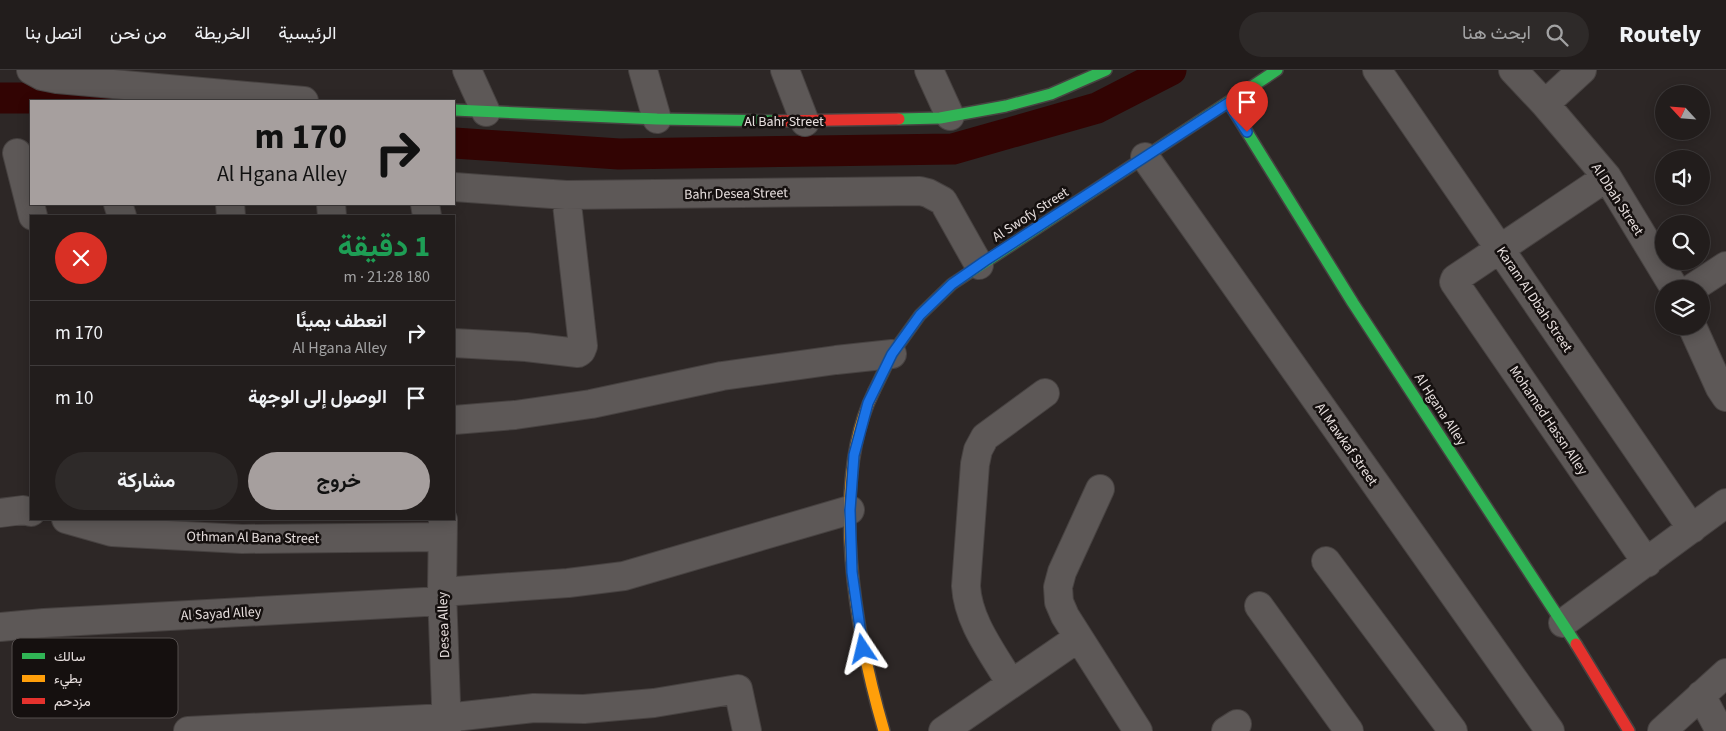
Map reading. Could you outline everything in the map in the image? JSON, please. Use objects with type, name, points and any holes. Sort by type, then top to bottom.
[{"type":"street","points":[[31,70],[42,76],[57,79],[293,100]]},
{"type":"street","points":[[467,70],[486,112]]},
{"type":"street","points":[[643,70],[658,119]]},
{"type":"street","points":[[785,70],[805,122]]},
{"type":"street","points":[[929,70],[950,116]]},
{"type":"street","name":"Al Swofy Street","points":[[884,731],[873,694],[860,633],[852,572],[850,510],[854,455],[868,403],[892,354],[920,315],[952,284],[1277,70]]},
{"type":"street","name":"Karam Al Dbah Street","points":[[1377,70],[1692,529]]},
{"type":"street","name":"Al Dbah Street","points":[[1513,70],[1607,176],[1670,280]]},
{"type":"street","points":[[1545,104],[1582,70]]},
{"type":"street","name":"Al Bahr Street","points":[[455,110],[658,119],[805,122],[940,118],[1006,106],[1051,94],[1097,72]]},
{"type":"street","name":"Al Hgana Alley","points":[[1228,103],[1353,303],[1563,623],[1629,731]]},
{"type":"street","points":[[16,153],[30,205]]},
{"type":"street","name":"Al Mawkaf Street","points":[[1145,157],[1550,731]]},
{"type":"street","points":[[1500,248],[1607,176]]},
{"type":"street","name":"Bahr Desea Street","points":[[455,187],[566,195],[928,192],[943,201],[979,265]]},
{"type":"street","points":[[455,343],[578,353],[582,351],[583,346],[566,195]]},
{"type":"street","name":"Mohamed Hassn Alley","points":[[1500,248],[1456,277],[1454,280],[1455,284],[1647,563]]},
{"type":"street","points":[[1705,280],[1726,266]]},
{"type":"street","points":[[1696,335],[1726,397]]},
{"type":"street","points":[[455,420],[515,415],[590,404],[722,376],[892,354]]},
{"type":"street","points":[[1012,684],[973,619],[966,597],[975,464],[978,450],[985,437],[1045,393]]},
{"type":"street","points":[[1100,489],[1062,572],[1058,587],[1059,602],[1078,638],[1138,731]]},
{"type":"street","points":[[1563,623],[1726,503]]},
{"type":"street","points":[[0,513],[23,510],[30,512]]},
{"type":"street","name":"Al Sayad Alley","points":[[0,627],[442,596],[624,576],[850,510]]},
{"type":"street","name":"Othman Al Bana Street","points":[[74,520],[96,523],[129,534],[242,539],[442,528]]},
{"type":"street","name":"Desea Alley","points":[[442,528],[446,725]]},
{"type":"street","points":[[1326,561],[1453,731]]},
{"type":"street","points":[[1259,606],[1349,731]]},
{"type":"street","points":[[944,731],[1078,638]]},
{"type":"street","points":[[1662,731],[1726,673]]},
{"type":"street","points":[[188,731],[446,725],[534,708],[584,709],[654,703],[738,688],[747,731]]},
{"type":"street","points":[[1701,695],[1720,731]]},
{"type":"waterway","points":[[455,143],[619,154],[953,149],[1097,108],[1171,70]]},
{"type":"waterway","points":[[0,98],[78,98],[95,100]]},
{"type":"traffic: fast","points":[[899,119],[940,118],[1006,106],[1051,94],[1106,70]]},
{"type":"traffic: fast","points":[[874,391],[892,354],[920,315],[952,284],[1277,70]]},
{"type":"traffic: fast","points":[[1229,103],[1353,303],[1576,644]]},
{"type":"traffic: fast","points":[[455,110],[657,119],[775,121]]},
{"type":"traffic: slow","points":[[874,391],[860,428],[852,470],[850,514],[851,560],[856,606],[864,650],[884,731]]},
{"type":"traffic: jam","points":[[775,121],[899,119]]},
{"type":"traffic: jam","points":[[1576,644],[1629,731]]},
{"type":"route","points":[[863,649],[852,572],[850,510],[854,455],[868,403],[892,354],[920,315],[952,284],[985,261],[1228,103],[1247,132]]}]
